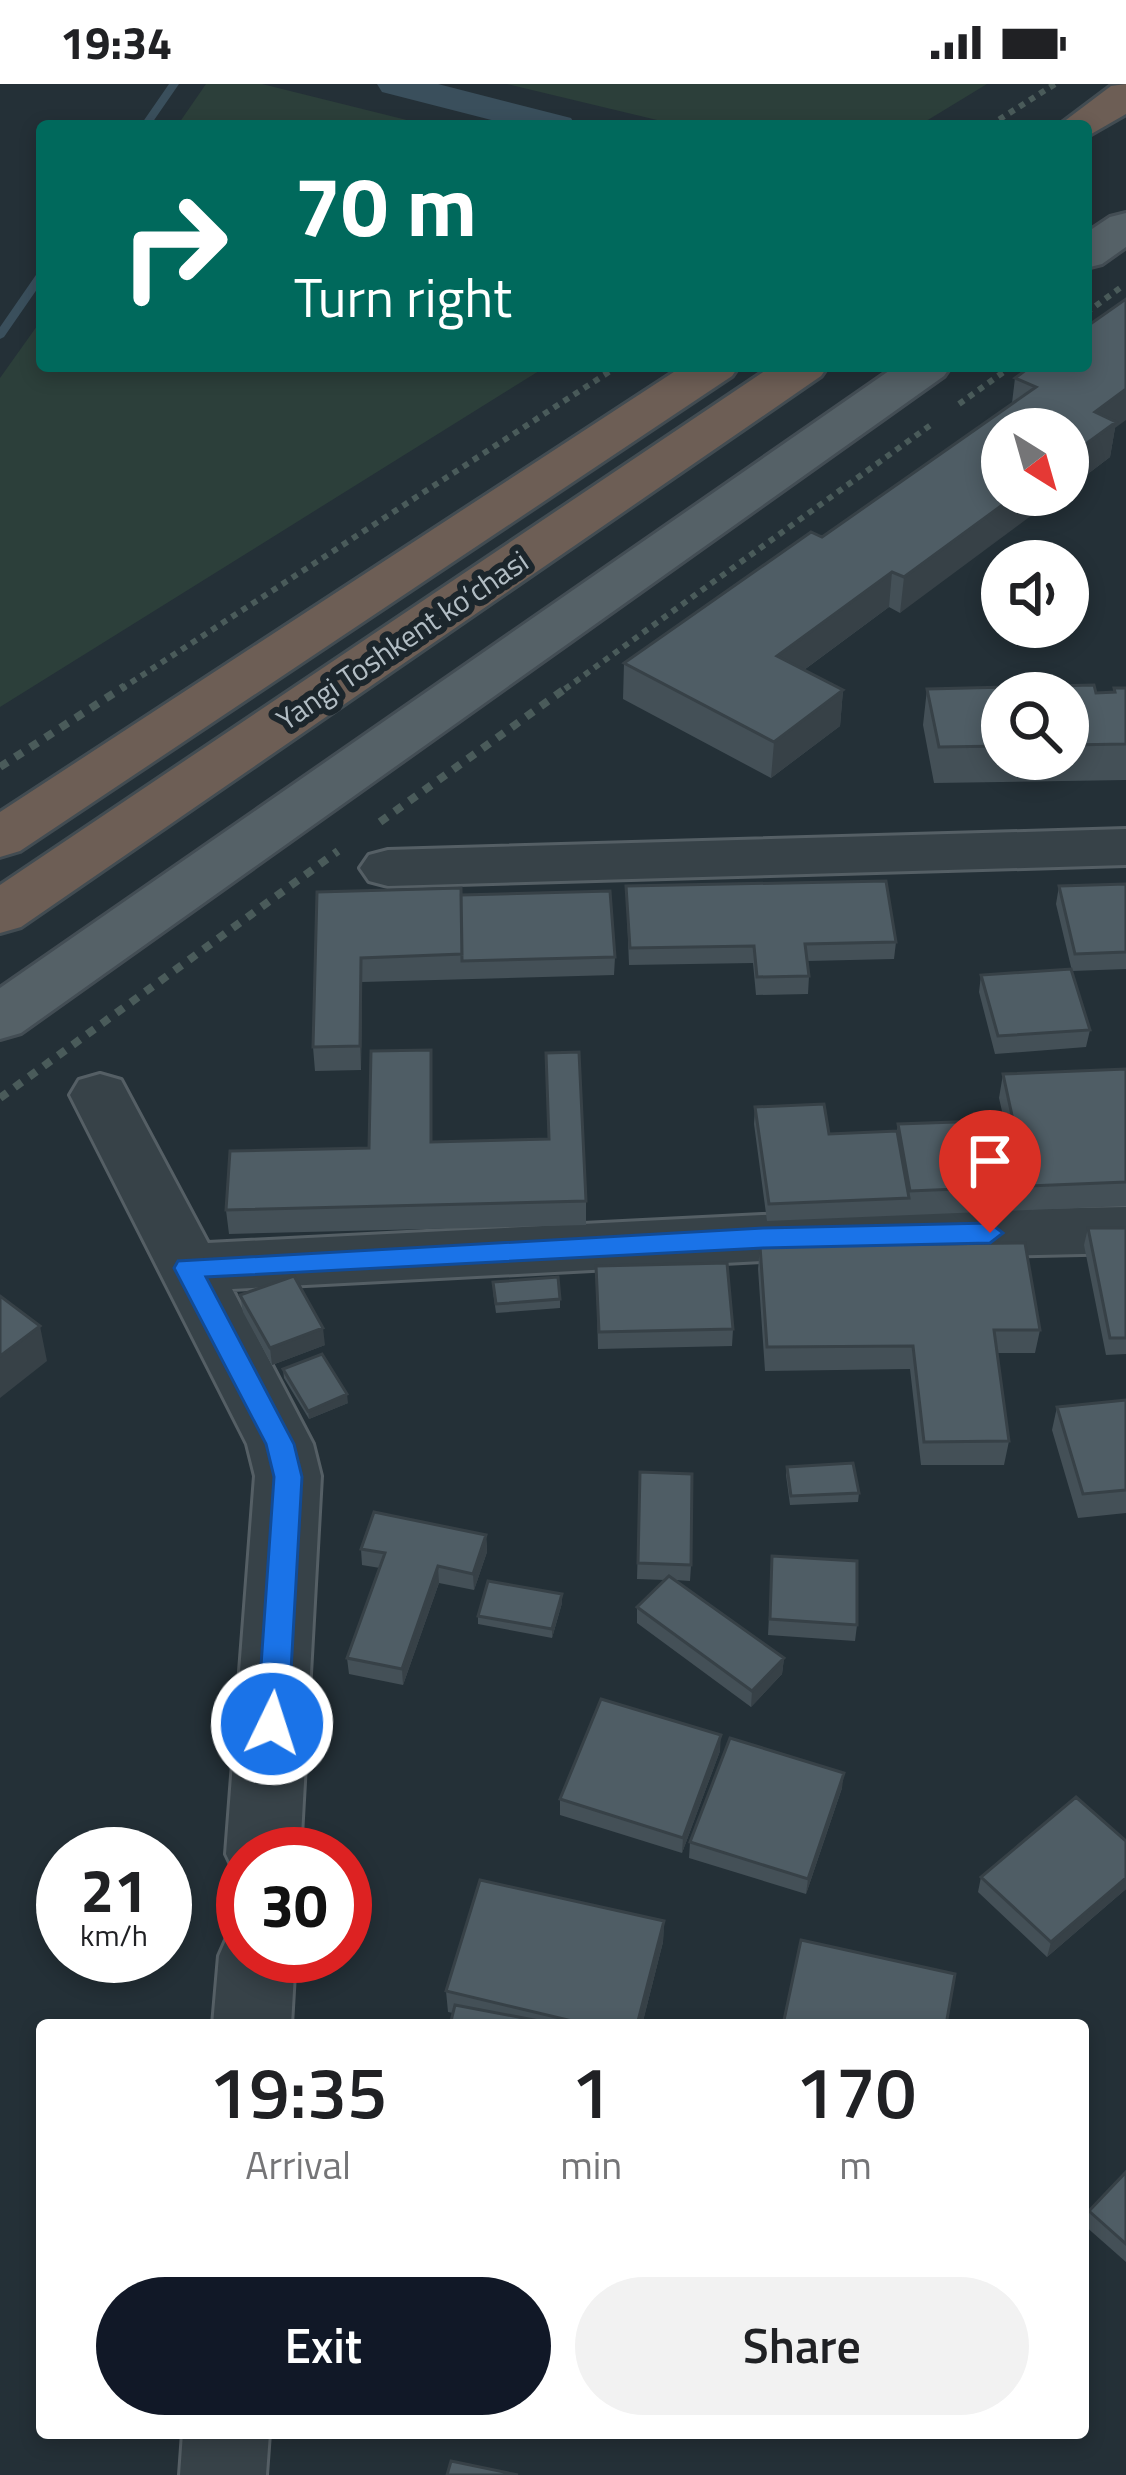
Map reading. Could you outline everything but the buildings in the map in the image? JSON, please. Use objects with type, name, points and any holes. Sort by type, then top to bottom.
[{"type":"highway","points":[[1087,120],[1126,95]]},
{"type":"highway","name":"Yangi Toshkent ko‘chasi","points":[[0,838],[706,372]]},
{"type":"highway","name":"Yangi Toshkent ko‘chasi","points":[[0,913],[795,372]]},
{"type":"main road","points":[[0,1018],[941,387]]},
{"type":"street","points":[[365,850],[1126,847]]},
{"type":"street","points":[[100,1095],[280,1444],[288,1477],[265,1827]]},
{"type":"street","points":[[188,1268],[763,1238],[1126,1230]]},
{"type":"street","points":[[252,2019],[255,1983]]},
{"type":"street","points":[[224,2475],[226,2439]]},
{"type":"path","points":[[998,120],[1054,84]]},
{"type":"path","points":[[1092,309],[1126,284]]},
{"type":"path","points":[[0,767],[609,372]]},
{"type":"path","points":[[941,387],[992,372]]},
{"type":"path","points":[[0,1098],[365,850],[936,421]]},
{"type":"green space","points":[[206,84],[262,84],[407,120],[181,120]]},
{"type":"green space","points":[[507,84],[987,84],[928,120],[657,120]]},
{"type":"green space","points":[[36,327],[36,372],[537,372],[0,707],[0,378]]},
{"type":"waterway","points":[[149,120],[174,84]]},
{"type":"waterway","points":[[395,84],[535,120]]},
{"type":"waterway","points":[[0,335],[36,283]]},
{"type":"route","points":[[272,1724],[288,1477],[280,1444],[188,1268],[763,1238],[990,1233]]}]
